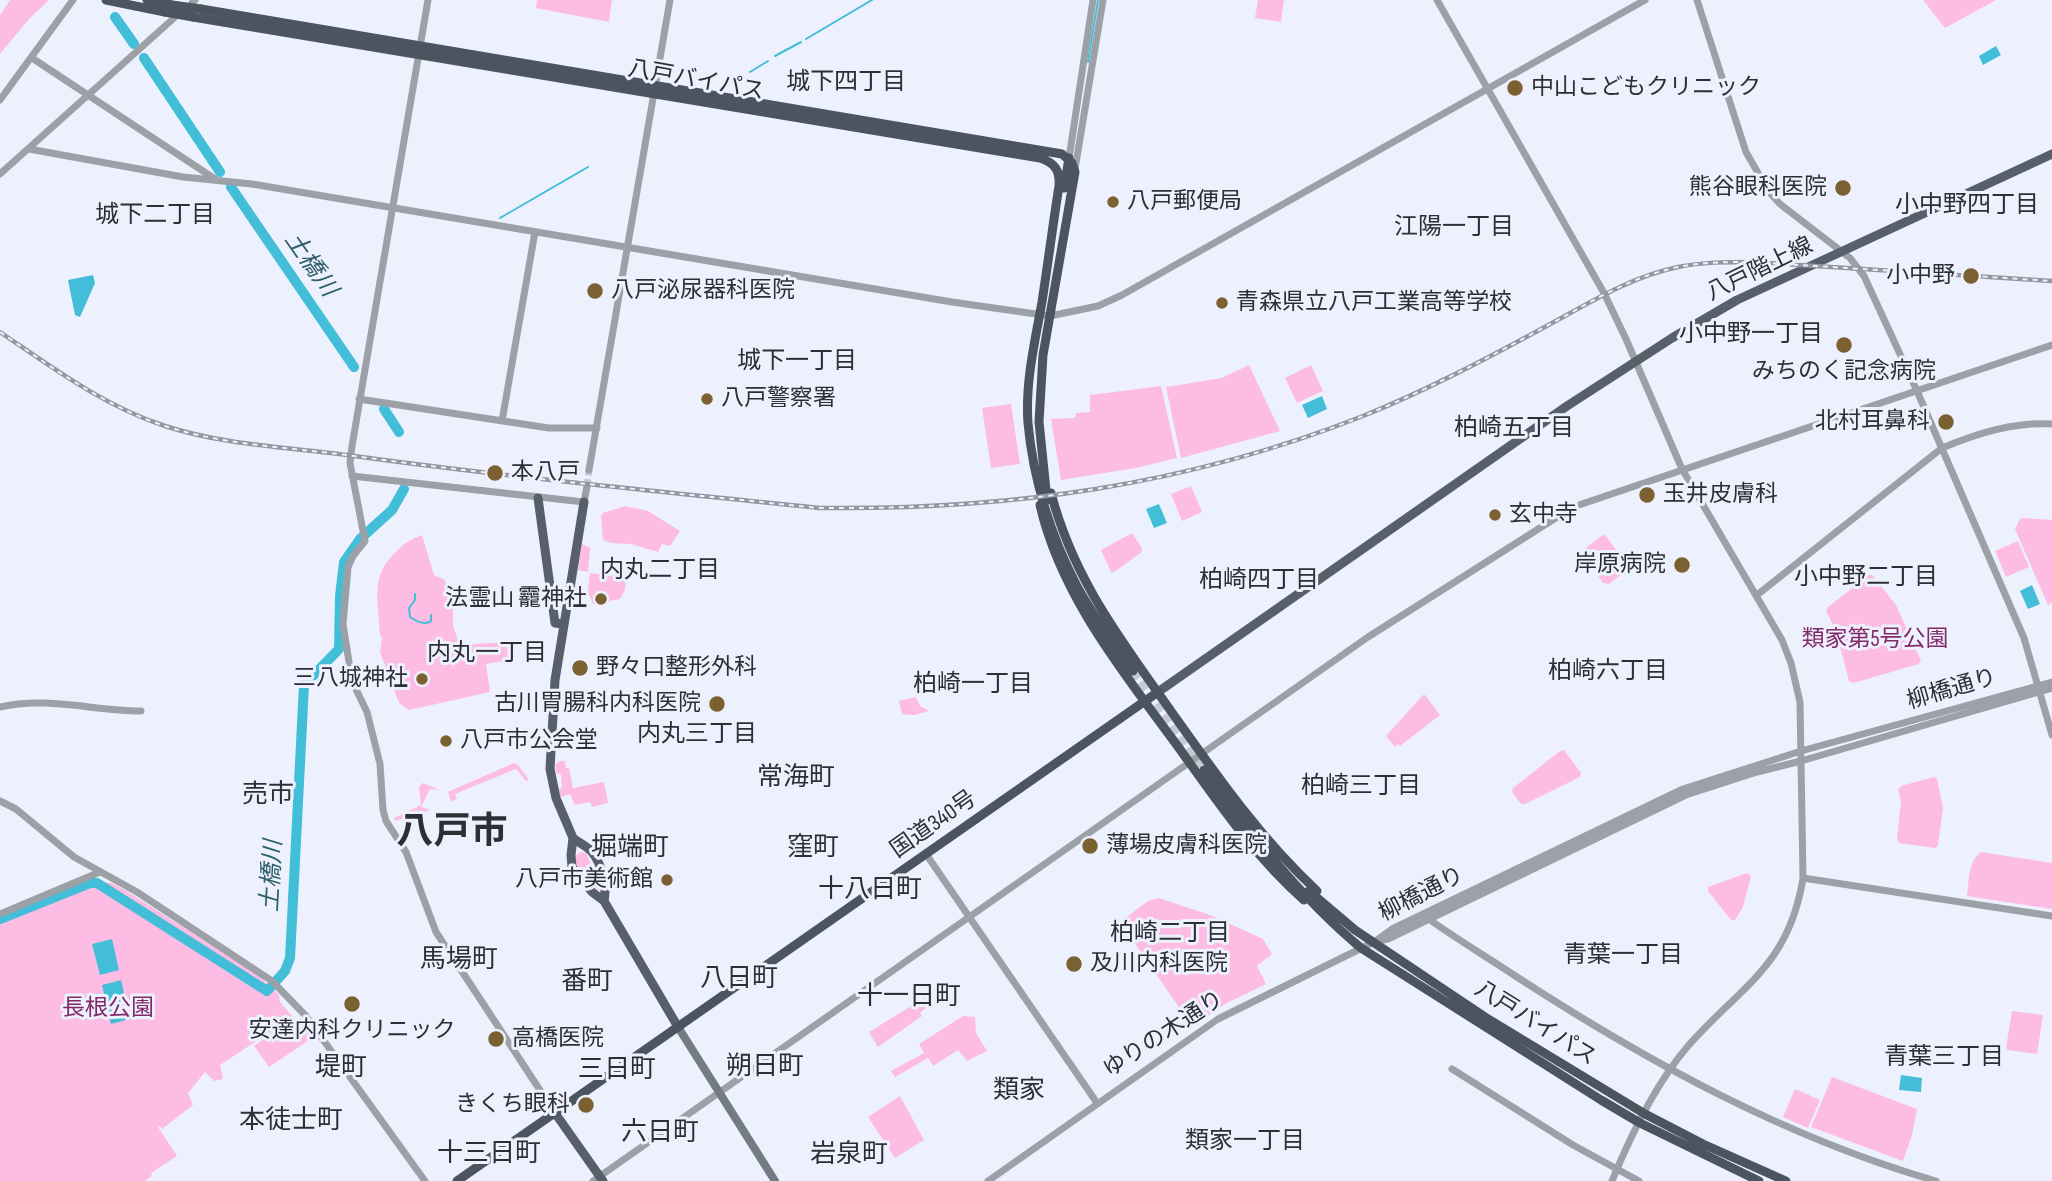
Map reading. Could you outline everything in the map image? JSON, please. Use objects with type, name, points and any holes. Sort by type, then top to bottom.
[{"type":"highway","name":"八戸バイパス","points":[[106,0],[201,9],[419,51]]},
{"type":"highway","name":"八戸バイパス","points":[[147,0],[193,17],[654,90],[1040,158],[1069,158]]},
{"type":"highway","name":"八戸バイパス","points":[[654,90],[1054,152],[1069,158]]},
{"type":"highway","points":[[1040,158],[1054,165],[1059,174],[1046,278],[1032,354],[1028,421],[1045,523],[1063,572],[1082,608],[1145,701],[1253,846],[1293,890],[1340,931]]},
{"type":"highway","points":[[1046,278],[1053,253],[1069,158]]},
{"type":"highway","points":[[1048,513],[1040,408],[1043,355],[1074,172],[1069,158]]},
{"type":"highway","points":[[1045,471],[1061,529],[1077,567],[1104,616],[1201,753],[1278,852],[1374,942]]},
{"type":"highway","points":[[1035,475],[1062,553],[1076,584],[1133,671]]},
{"type":"highway","name":"国道340号","points":[[457,1181],[1158,692]]},
{"type":"highway","name":"八戸バイパス","points":[[1204,770],[1243,823],[1283,869],[1340,931],[1361,948],[1480,1026],[1640,1123],[1759,1181]]},
{"type":"highway","name":"八戸バイパス","points":[[1283,869],[1354,930],[1485,1017],[1645,1114],[1703,1144],[1786,1181]]},
{"type":"main road","name":"八戸階上線","points":[[1158,692],[1470,472],[1635,361],[1737,300],[2052,154]]},
{"type":"main road","points":[[538,498],[555,622],[563,624]]},
{"type":"main road","points":[[584,502],[555,680],[551,769],[556,797],[573,838],[592,852],[604,881],[604,901]]},
{"type":"main road","points":[[573,838],[570,855],[572,867],[592,892],[604,901],[678,1027],[775,1181]]},
{"type":"main road","points":[[555,1113],[599,1180]]},
{"type":"street","points":[[0,100],[73,0]]},
{"type":"street","points":[[428,0],[350,460],[365,541],[353,556],[348,568],[343,624],[352,681],[367,712],[380,764],[386,821],[407,852],[431,922],[555,1113]]},
{"type":"street","points":[[589,470],[670,0]]},
{"type":"street","points":[[1069,158],[1093,0]]},
{"type":"street","points":[[1074,172],[1103,0]]},
{"type":"street","points":[[1437,0],[1604,293],[1682,470],[1782,640],[1791,663],[1800,702],[1803,878],[1800,902],[1793,923],[1780,949],[1766,968],[1689,1046],[1670,1070],[1612,1181]]},
{"type":"street","points":[[29,149],[183,177],[231,181],[1050,316],[1098,306],[1122,295],[1645,0]]},
{"type":"street","points":[[1697,0],[1746,152],[1753,166],[1780,204],[1858,266],[1864,276],[2024,638],[2052,735]]},
{"type":"street","points":[[0,174],[174,18]]},
{"type":"street","points":[[32,58],[217,180]]},
{"type":"street","points":[[1069,158],[1074,150],[1088,97]]},
{"type":"street","points":[[1054,152],[1065,149],[1072,138]]},
{"type":"street","points":[[502,421],[535,232]]},
{"type":"street","points":[[599,1180],[718,1091],[1368,637],[1573,507],[2052,345]]},
{"type":"street","points":[[359,399],[549,428],[597,428]]},
{"type":"street","points":[[1757,595],[1942,448],[1997,428],[2034,423],[2052,424]]},
{"type":"street","points":[[352,475],[584,502],[587,486]]},
{"type":"street","name":"柳橋通り","points":[[1374,942],[1392,929],[1426,917],[1686,795],[2038,689],[2052,682]]},
{"type":"street","name":"柳橋通り","points":[[1426,917],[1678,791],[1801,751],[2038,689],[2052,688]]},
{"type":"street","points":[[0,707],[37,702],[141,711]]},
{"type":"street","points":[[0,801],[16,809],[74,858],[137,892],[264,974],[306,1016],[425,1181]]},
{"type":"street","points":[[926,854],[1097,1103]]},
{"type":"street","points":[[0,914],[100,872]]},
{"type":"street","points":[[1803,878],[2052,916]]},
{"type":"street","points":[[1426,917],[1555,1002],[1713,1093],[1809,1136],[1936,1181]]},
{"type":"street","name":"ゆりの木通り","points":[[988,1181],[1218,1019],[1374,942]]},
{"type":"street","points":[[1452,1069],[1573,1145],[1639,1181]]},
{"type":"green space","points":[[10,0],[49,0],[0,54],[0,15]]},
{"type":"green space","points":[[537,0],[612,0],[609,22],[536,8]]},
{"type":"green space","points":[[1258,0],[1284,0],[1281,22],[1255,18]]},
{"type":"green space","points":[[1923,0],[1996,0],[1945,28]]},
{"type":"green space","points":[[1249,365],[1280,431],[1181,458],[1166,387],[1222,378]]},
{"type":"green space","points":[[1311,365],[1323,391],[1297,403],[1285,378]]},
{"type":"green space","points":[[1161,386],[1177,458],[1136,468],[1061,480],[1051,419],[1075,418],[1076,413],[1090,412],[1090,395]]},
{"type":"green space","points":[[1011,404],[1020,464],[991,468],[982,408]]},
{"type":"green space","points":[[1191,486],[1202,512],[1182,521],[1171,494]]},
{"type":"green space","points":[[625,506],[648,511],[680,531],[670,546],[662,544],[658,552],[603,540],[601,516]]},
{"type":"green space","points":[[2023,518],[2052,520],[2052,602],[2048,605],[2015,529]]},
{"type":"green space","points":[[1132,533],[1142,552],[1111,572],[1101,550]]},
{"type":"green space","points":[[422,535],[434,575],[444,579],[453,601],[453,626],[460,645],[507,642],[508,660],[486,664],[490,692],[409,710],[399,703],[380,652],[382,638],[377,593],[384,566],[405,544]]},
{"type":"green space","points":[[1603,535],[1627,565],[1627,570],[1609,584],[1603,583],[1583,554],[1583,550]]},
{"type":"green space","points":[[2018,541],[2029,567],[2006,577],[1995,551]]},
{"type":"green space","points":[[582,544],[590,548],[588,572],[578,570]]},
{"type":"green space","points":[[590,573],[626,580],[620,599],[605,605],[593,604],[588,592]]},
{"type":"green space","name":"類家第5号公園","points":[[1872,575],[1896,605],[1921,661],[1919,664],[1853,683],[1849,681],[1836,631],[1826,611]]},
{"type":"green space","points":[[1423,695],[1440,715],[1395,747],[1386,736]]},
{"type":"green space","points":[[916,697],[920,706],[929,711],[914,715],[902,714],[899,701]]},
{"type":"green space","points":[[1564,750],[1581,773],[1580,777],[1521,804],[1512,792],[1513,788]]},
{"type":"green space","points":[[565,761],[566,768],[569,768],[573,788],[604,782],[608,803],[592,807],[590,802],[575,805],[570,794],[560,797],[561,774],[556,773],[555,764]]},
{"type":"green space","points":[[514,763],[529,780],[526,781],[516,769],[455,794],[457,799],[451,802],[448,792]]},
{"type":"green space","points":[[1934,777],[1937,779],[1943,808],[1938,846],[1935,848],[1899,843],[1897,839],[1901,801],[1898,790],[1901,786]]},
{"type":"green space","points":[[423,783],[440,790],[430,789],[421,807],[430,810],[396,821],[394,818],[421,805],[419,787]]},
{"type":"green space","points":[[1981,852],[2052,863],[2052,909],[1967,896],[1971,866]]},
{"type":"green space","points":[[586,853],[600,886],[599,890],[576,864],[576,855]]},
{"type":"green space","points":[[1747,873],[1751,876],[1743,907],[1735,920],[1731,920],[1708,891],[1708,887]]},
{"type":"green space","name":"長根公園","points":[[93,881],[112,883],[125,890],[258,975],[279,995],[280,1002],[293,1017],[220,1065],[223,1079],[214,1081],[205,1072],[188,1093],[193,1105],[162,1129],[158,1127],[177,1156],[151,1173],[152,1176],[145,1181],[0,1181],[0,918]]},
{"type":"green space","points":[[1159,898],[1213,916],[1263,939],[1272,954],[1257,966],[1266,984],[1225,1004],[1192,1026],[1120,922],[1148,901]]},
{"type":"green space","points":[[939,989],[943,995],[926,1006],[920,1013],[922,1016],[878,1047],[869,1032]]},
{"type":"green space","points":[[2012,1011],[2043,1015],[2037,1054],[2006,1048]]},
{"type":"green space","points":[[963,1016],[975,1017],[976,1033],[987,1051],[967,1061],[958,1050],[933,1066],[928,1058],[895,1077],[891,1071],[924,1053],[919,1044]]},
{"type":"green space","points":[[294,1017],[312,1038],[269,1067],[254,1046]]},
{"type":"green space","points":[[1832,1077],[1917,1109],[1903,1161],[1811,1127]]},
{"type":"green space","points":[[1795,1089],[1820,1100],[1808,1128],[1783,1117]]},
{"type":"green space","points":[[900,1096],[924,1140],[895,1158],[868,1117]]},
{"type":"water","points":[[1996,46],[2001,55],[1983,65],[1979,56]]},
{"type":"water","points":[[93,275],[95,283],[80,317],[75,315],[68,280]]},
{"type":"water","points":[[1322,396],[1327,409],[1308,418],[1302,405]]},
{"type":"water","points":[[1159,504],[1167,523],[1154,528],[1146,509]]},
{"type":"water","points":[[2032,585],[2040,604],[2028,609],[2020,591]]},
{"type":"water","points":[[112,939],[119,970],[100,975],[92,944]]},
{"type":"water","points":[[121,980],[130,1019],[111,1024],[102,985]]},
{"type":"water","points":[[1901,1075],[1922,1078],[1921,1092],[1899,1090]]},
{"type":"waterway","points":[[806,39],[872,0]]},
{"type":"waterway","points":[[1088,62],[1098,0]]},
{"type":"waterway","name":"土橋川","points":[[115,17],[134,44]]},
{"type":"waterway","points":[[775,56],[801,42]]},
{"type":"waterway","name":"土橋川","points":[[144,58],[220,172]]},
{"type":"waterway","points":[[750,72],[768,61]]},
{"type":"waterway","points":[[500,218],[588,167]]},
{"type":"waterway","name":"土橋川","points":[[231,187],[354,367]]},
{"type":"waterway","name":"土橋川","points":[[384,409],[399,432]]},
{"type":"waterway","name":"土橋川","points":[[0,919],[90,883],[97,883],[267,991],[285,971],[290,958],[304,685],[339,649],[344,562],[360,539],[392,510],[404,489]]},
{"type":"waterway","points":[[415,594],[415,600],[409,608],[410,617],[426,623],[431,621],[431,615]]},
{"type":"tunnel","points":[[587,486],[589,470]]},
{"type":"tunnel","points":[[1133,671],[1204,770]]},
{"type":"railway","points":[[0,332],[79,385],[121,408],[165,426],[212,438],[470,471],[819,508],[889,507],[959,504],[1096,489],[1230,460],[1297,440],[1409,396],[1608,293],[1642,278],[1678,267],[1705,263],[1752,262],[2052,281]]},
{"type":"place","name":"中山こどもクリニック","points":[[1515,88]]},
{"type":"place","name":"熊谷眼科医院","points":[[1843,188]]},
{"type":"place","name":"八戸郵便局","points":[[1113,202]]},
{"type":"place","name":"小中野","points":[[1971,276]]},
{"type":"place","name":"八戸泌尿器科医院","points":[[595,291]]},
{"type":"place","name":"青森県立八戸工業高等学校","points":[[1222,303]]},
{"type":"place","name":"みちのく記念病院","points":[[1844,345]]},
{"type":"place","name":"八戸警察署","points":[[707,399]]},
{"type":"place","name":"北村耳鼻科","points":[[1946,422]]},
{"type":"place","name":"本八戸","points":[[495,473]]},
{"type":"place","name":"玉井皮膚科","points":[[1647,495]]},
{"type":"place","name":"玄中寺","points":[[1495,515]]},
{"type":"place","name":"岸原病院","points":[[1682,565]]},
{"type":"place","name":"法霊山 龗神社","points":[[601,599]]},
{"type":"place","name":"野々口整形外科","points":[[580,668]]},
{"type":"place","name":"三八城神社","points":[[422,679]]},
{"type":"place","name":"古川胃腸科内科医院","points":[[717,704]]},
{"type":"place","name":"八戸市公会堂","points":[[446,741]]},
{"type":"place","name":"薄場皮膚科医院","points":[[1090,846]]},
{"type":"place","name":"八戸市美術館","points":[[667,880]]},
{"type":"place","name":"及川内科医院","points":[[1074,964]]},
{"type":"place","name":"安達内科クリニック","points":[[352,1004]]},
{"type":"place","name":"高橋医院","points":[[496,1039]]},
{"type":"place","name":"きくち眼科","points":[[586,1105]]},
{"type":"district","name":"城下四丁目","points":[[846,83]]},
{"type":"district","name":"小中野四丁目","points":[[1967,206]]},
{"type":"district","name":"城下二丁目","points":[[155,216]]},
{"type":"district","name":"江陽一丁目","points":[[1454,228]]},
{"type":"district","name":"小中野一丁目","points":[[1751,335]]},
{"type":"district","name":"城下一丁目","points":[[797,362]]},
{"type":"district","name":"柏崎五丁目","points":[[1514,429]]},
{"type":"district","name":"内丸二丁目","points":[[660,571]]},
{"type":"district","name":"小中野二丁目","points":[[1866,578]]},
{"type":"district","name":"柏崎四丁目","points":[[1259,581]]},
{"type":"district","name":"内丸一丁目","points":[[487,654]]},
{"type":"district","name":"柏崎六丁目","points":[[1608,672]]},
{"type":"district","name":"柏崎一丁目","points":[[973,685]]},
{"type":"district","name":"内丸三丁目","points":[[697,735]]},
{"type":"district","name":"常海町","points":[[796,778]]},
{"type":"district","name":"柏崎三丁目","points":[[1361,787]]},
{"type":"district","name":"売市","points":[[268,795]]},
{"type":"district","name":"八戸市","points":[[452,834]]},
{"type":"district","name":"堀端町","points":[[630,848]]},
{"type":"district","name":"窪町","points":[[813,848]]},
{"type":"district","name":"十八日町","points":[[870,890]]},
{"type":"district","name":"柏崎二丁目","points":[[1170,934]]},
{"type":"district","name":"青葉一丁目","points":[[1623,956]]},
{"type":"district","name":"馬場町","points":[[459,960]]},
{"type":"district","name":"八日町","points":[[739,979]]},
{"type":"district","name":"番町","points":[[587,982]]},
{"type":"district","name":"十一日町","points":[[909,997]]},
{"type":"district","name":"青葉三丁目","points":[[1944,1058]]},
{"type":"district","name":"朔日町","points":[[765,1067]]},
{"type":"district","name":"堤町","points":[[341,1068]]},
{"type":"district","name":"三日町","points":[[617,1070]]},
{"type":"district","name":"類家","points":[[1019,1091]]},
{"type":"district","name":"本徒士町","points":[[291,1121]]},
{"type":"district","name":"六日町","points":[[660,1133]]},
{"type":"district","name":"類家一丁目","points":[[1245,1142]]},
{"type":"district","name":"十三日町","points":[[489,1154]]},
{"type":"district","name":"岩泉町","points":[[849,1155]]}]
